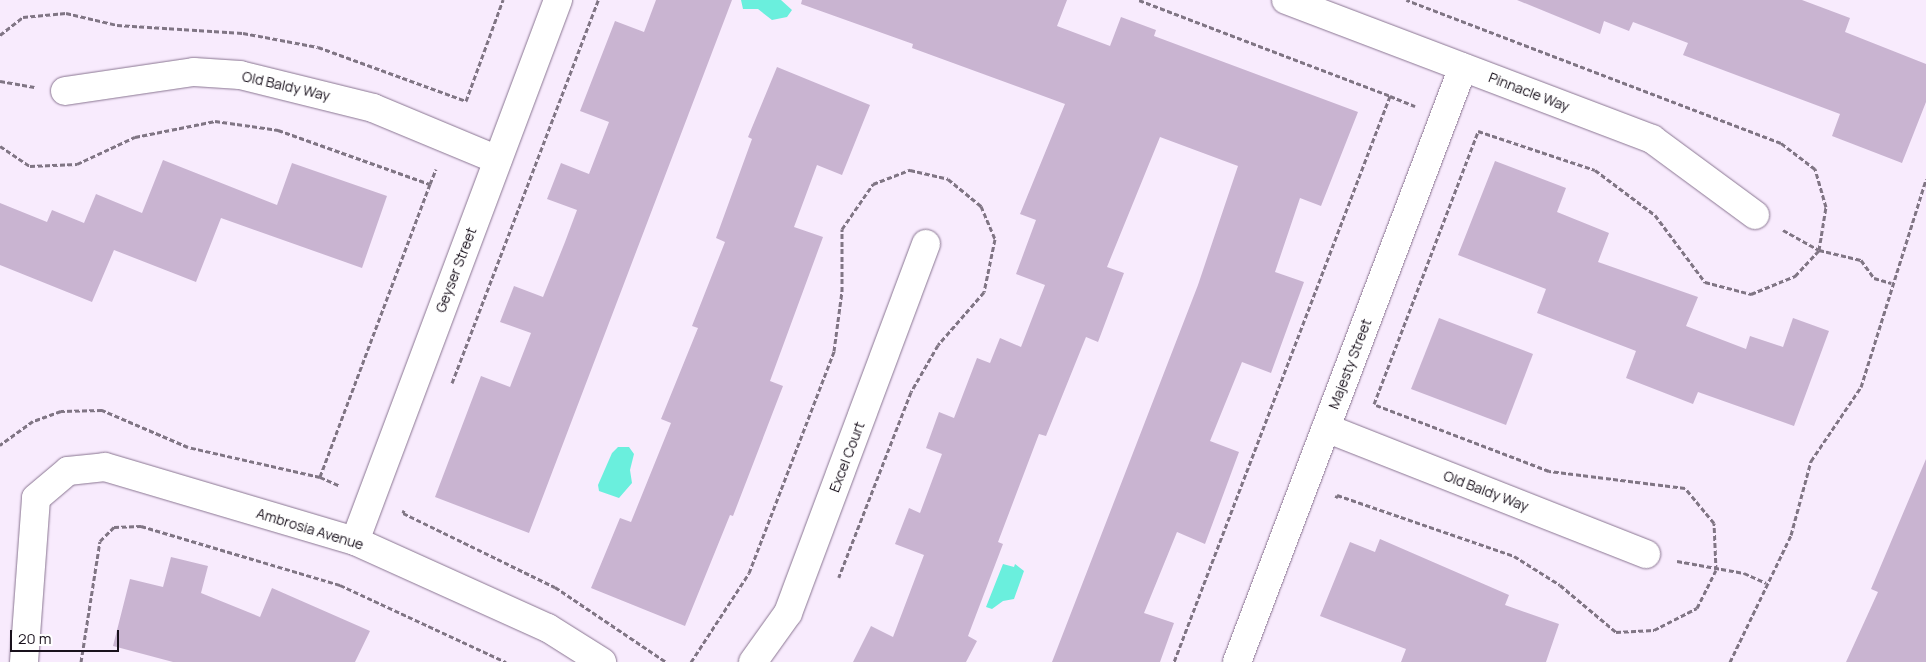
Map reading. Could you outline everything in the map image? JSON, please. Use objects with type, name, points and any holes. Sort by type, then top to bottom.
[{"type":"street","name":"Geyser Street","points":[[355,541],[558,0]]},
{"type":"street","name":"Pinnacle Way","points":[[1286,0],[1652,139],[1755,215]]},
{"type":"street","name":"Majesty Street","points":[[1237,662],[1463,67]]},
{"type":"street","name":"Old Baldy Way","points":[[64,91],[194,72],[240,75],[373,108],[498,160]]},
{"type":"street","name":"Excel Court","points":[[753,662],[788,614],[926,244]]},
{"type":"street","name":"Old Baldy Way","points":[[1326,428],[1646,554]]},
{"type":"street","name":"Ambrosia Avenue","points":[[24,662],[36,498],[68,471],[105,467],[355,541],[548,628],[602,662]]},
{"type":"path","points":[[0,35],[23,17],[66,13],[117,26],[243,33],[318,47],[466,101],[503,0]]},
{"type":"path","points":[[449,392],[598,0]]},
{"type":"path","points":[[1139,0],[1390,96],[1174,662]]},
{"type":"path","points":[[1334,504],[1337,495],[1514,556],[1560,585],[1616,632],[1654,630],[1698,608],[1716,570],[1714,523],[1685,488],[1549,471],[1374,404],[1478,131],[1595,170],[1656,215],[1705,282],[1751,294],[1795,276],[1820,250],[1826,207],[1815,169],[1781,143],[1406,0]]},
{"type":"path","points":[[0,146],[30,166],[77,164],[135,137],[215,120],[278,130],[430,184],[320,477],[188,446],[102,410],[61,411],[33,421],[0,445]]},
{"type":"path","points":[[1730,662],[1766,583],[1792,535],[1811,461],[1861,387],[1891,283],[1926,180]]},
{"type":"path","points":[[1755,215],[1820,250],[1861,260],[1874,278],[1891,283]]},
{"type":"path","points":[[406,504],[403,513],[555,587],[666,662]]},
{"type":"path","points":[[81,662],[100,541],[114,527],[141,526],[340,585],[506,662]]},
{"type":"path","points":[[1646,554],[1716,570],[1744,573],[1766,583]]},
{"type":"shaded area","points":[[741,0],[781,0],[792,10],[787,17],[772,20],[758,9],[743,9]]},
{"type":"shaded area","points":[[618,447],[629,447],[634,454],[630,470],[632,483],[619,498],[599,491],[598,485],[612,453]]},
{"type":"shaded area","points":[[1003,564],[1014,567],[1015,564],[1024,571],[1014,599],[1003,601],[992,609],[986,607]]},
{"type":"building","points":[[656,0],[732,0],[529,533],[435,497],[481,376],[510,387],[531,333],[500,322],[514,286],[543,297],[565,242],[577,210],[547,199],[561,163],[589,174],[609,122],[580,111],[615,21],[644,32]]},
{"type":"building","points":[[802,0],[1067,0],[1057,26],[1110,46],[1121,17],[1156,30],[1154,36],[1358,112],[1321,206],[1300,198],[1275,272],[1304,282],[1271,373],[1242,362],[1210,441],[1239,452],[1205,544],[1177,532],[1144,613],[1174,623],[1160,662],[1052,662],[1198,285],[1238,166],[1160,137],[1107,267],[1124,273],[1098,342],[1086,337],[1046,436],[1039,434],[998,542],[1003,544],[968,636],[977,641],[966,662],[853,662],[871,626],[893,637],[924,555],[895,544],[909,508],[920,513],[942,454],[926,448],[939,412],[954,418],[977,358],[990,363],[1000,338],[1021,347],[1045,285],[1016,274],[1036,220],[1020,214],[1065,104],[912,48],[913,44],[801,4]]},
{"type":"building","points":[[1517,0],[1802,0],[1850,18],[1845,32],[1926,64],[1926,102],[1902,163],[1832,136],[1840,114],[1683,55],[1688,43],[1633,22],[1629,31],[1604,21],[1600,34]]},
{"type":"building","points":[[777,67],[870,105],[842,175],[817,165],[794,227],[823,237],[770,381],[783,386],[733,516],[730,515],[685,626],[591,588],[620,518],[631,522],[671,423],[661,419],[698,328],[692,326],[725,242],[716,238],[752,139],[748,137]]},
{"type":"building","points":[[163,160],[277,205],[292,163],[387,196],[362,268],[221,218],[196,282],[114,250],[92,302],[0,265],[0,203],[47,222],[52,210],[84,223],[96,194],[142,213]]},
{"type":"building","points":[[1495,161],[1566,188],[1557,212],[1609,233],[1598,262],[1698,297],[1686,326],[1746,349],[1750,336],[1783,347],[1793,318],[1829,331],[1794,426],[1698,392],[1693,404],[1626,378],[1636,351],[1537,313],[1546,289],[1458,255]]},
{"type":"building","points":[[1439,318],[1533,354],[1506,425],[1411,389]]},
{"type":"building","points":[[1926,459],[1926,662],[1846,662],[1878,592],[1871,589]]},
{"type":"building","points":[[1380,539],[1509,595],[1505,605],[1559,624],[1546,662],[1401,662],[1406,649],[1320,616],[1350,542],[1375,552]]},
{"type":"building","points":[[171,557],[208,566],[201,593],[260,617],[272,588],[370,631],[355,662],[173,662],[113,646],[130,579],[163,587]]}]
